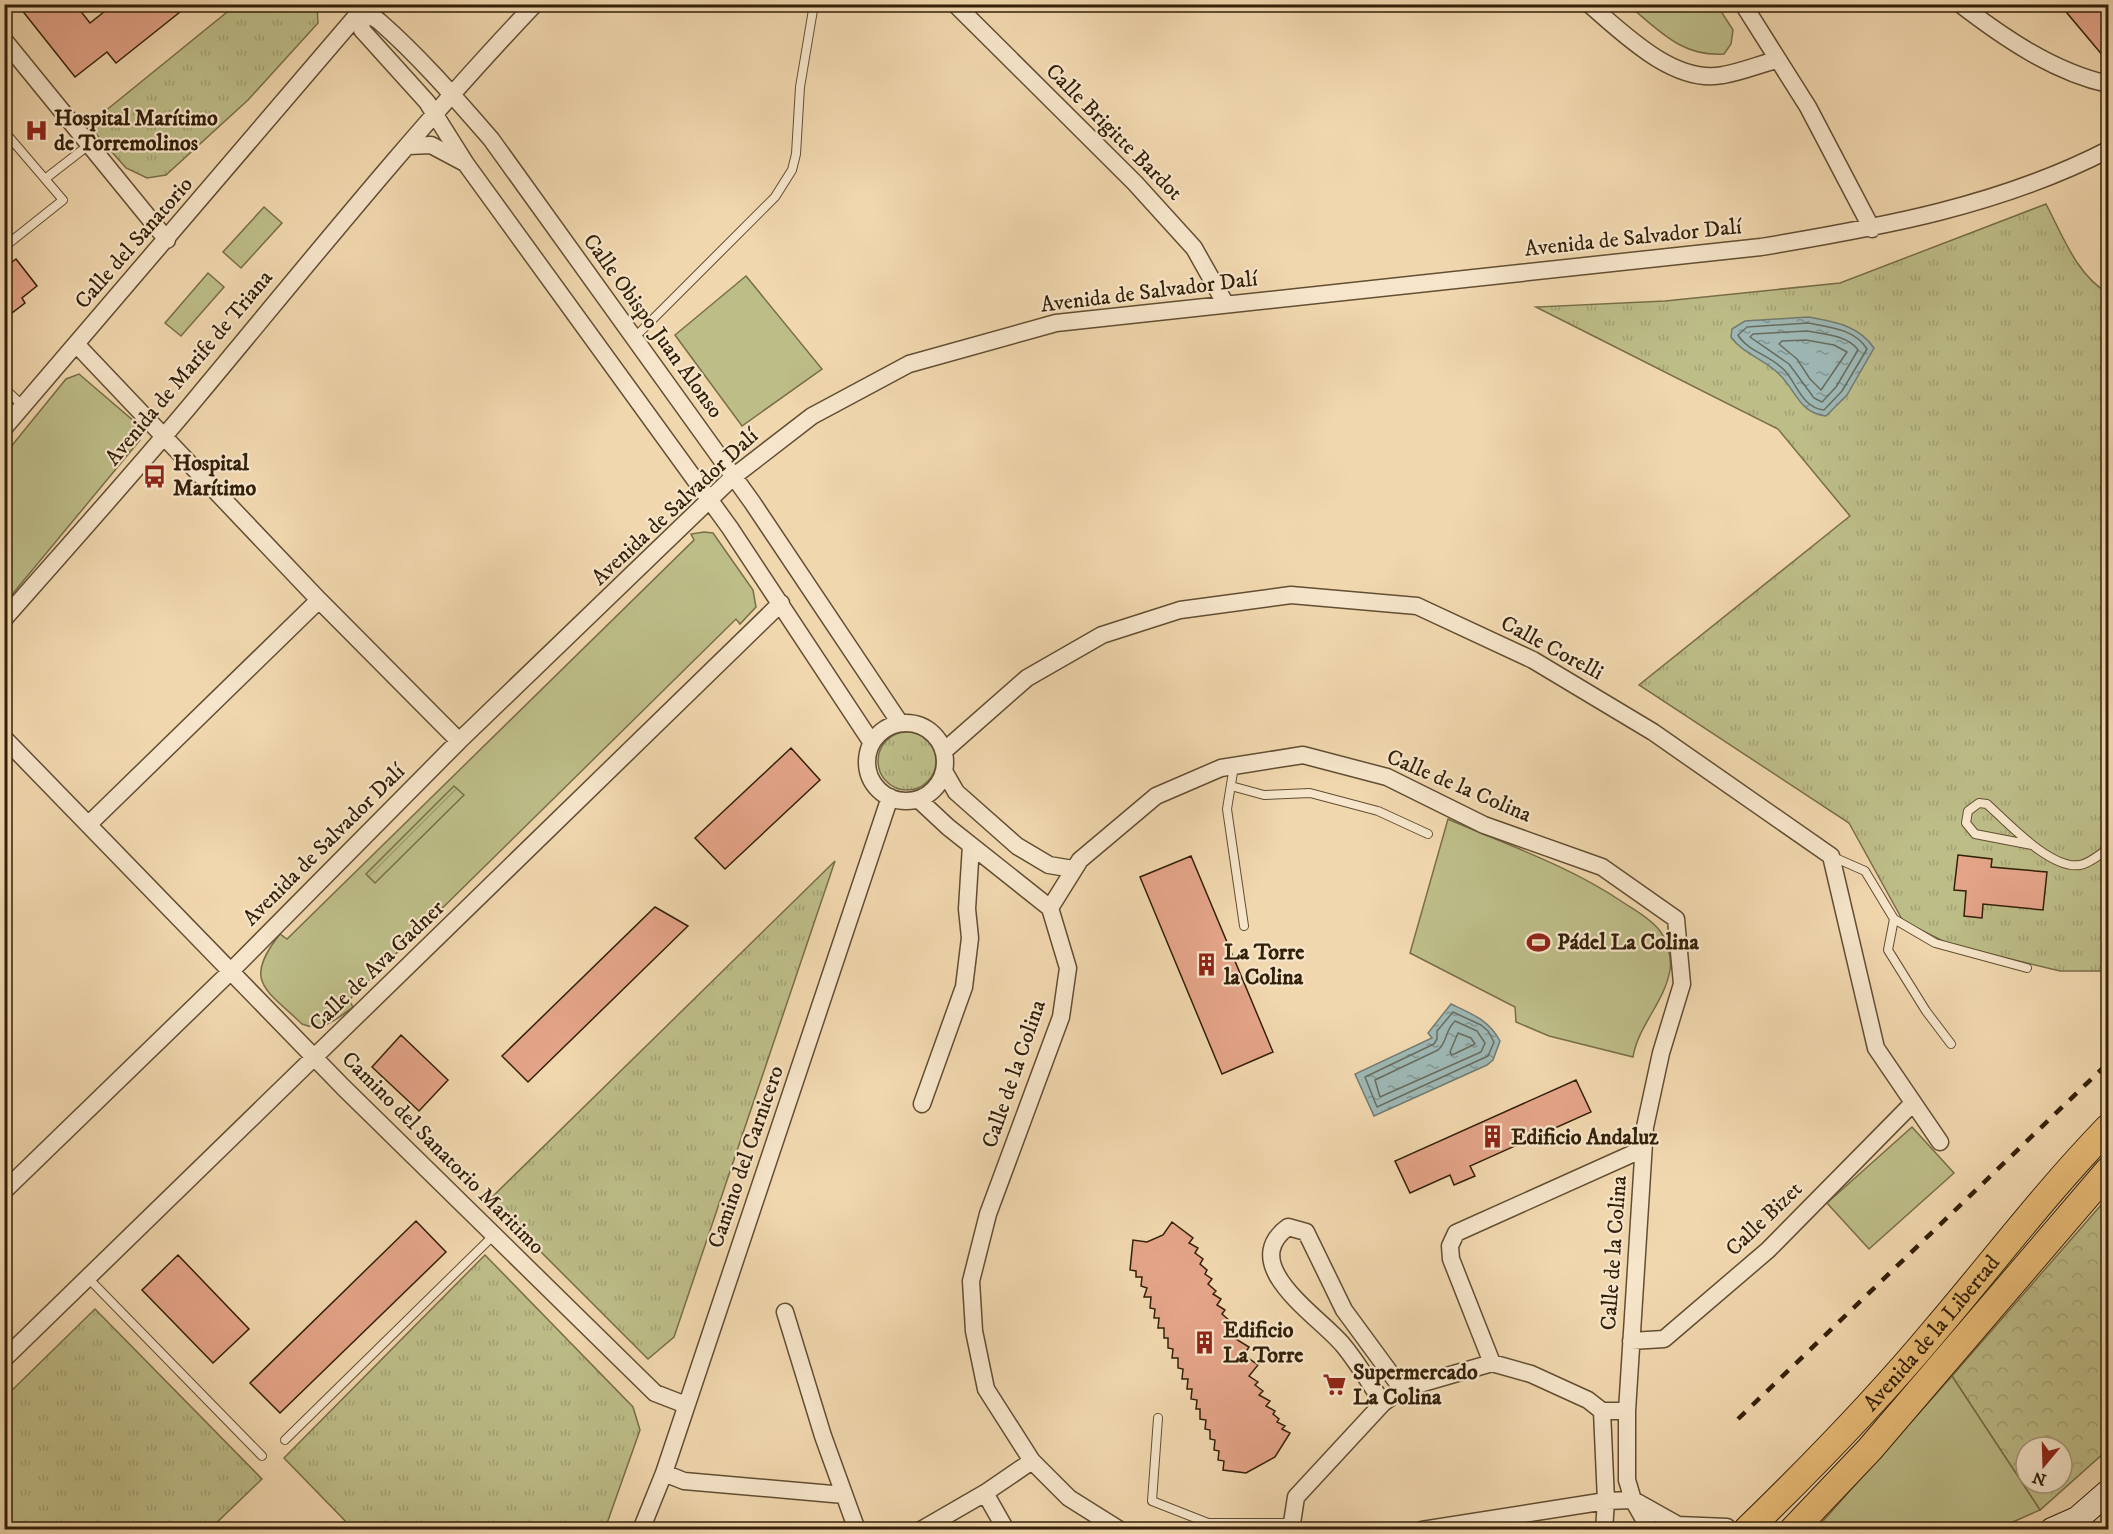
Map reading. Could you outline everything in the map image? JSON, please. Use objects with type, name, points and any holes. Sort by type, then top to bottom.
[{"type":"main road","name":"Avenida de la Libertad","points":[[1732,1529],[1778,1499],[1846,1432],[1936,1329],[2069,1168],[2109,1128]]},
{"type":"main road","name":"Avenida de la Libertad","points":[[1793,1530],[1870,1449],[2109,1171]]},
{"type":"main road","points":[[2052,1530],[2077,1519],[2109,1492]]},
{"type":"main road","points":[[2077,1519],[2109,1518]]},
{"type":"street","name":"Avenida de Marife de Triana","points":[[4,619],[164,436],[452,94],[535,4]]},
{"type":"street","name":"Calle Brigitte Bardot","points":[[955,4],[1142,191],[1194,248],[1226,303]]},
{"type":"street","points":[[1589,4],[1645,52],[1681,71],[1721,76],[1776,60]]},
{"type":"street","points":[[1743,4],[1776,60],[1808,107],[1872,229]]},
{"type":"street","points":[[1959,4],[1998,33],[2067,71],[2109,84]]},
{"type":"street","name":"Calle Obispo Juan Alonso","points":[[360,7],[378,20],[452,94],[491,139],[733,477],[900,723]]},
{"type":"street","points":[[360,7],[362,30],[435,114],[466,164],[710,500],[781,603],[872,743]]},
{"type":"street","name":"Calle del Sanatorio","points":[[4,428],[167,240],[360,7]]},
{"type":"street","points":[[4,40],[167,240]]},
{"type":"street","points":[[408,146],[431,146],[453,155],[466,164]]},
{"type":"street","name":"Avenida de Salvador Dalí","points":[[4,1191],[230,972],[459,741],[733,477],[812,417],[909,364],[1056,323],[1761,247],[1872,229],[2001,196],[2065,172],[2109,150]]},
{"type":"street","points":[[76,344],[320,600],[459,741]]},
{"type":"street","name":"Calle Corelli","points":[[944,751],[1027,678],[1102,635],[1180,610],[1291,595],[1417,606],[1533,660],[1653,732],[1831,855]]},
{"type":"street","points":[[90,823],[320,600]]},
{"type":"street","name":"Calle de Ava Gadner","points":[[4,1359],[89,1279],[781,603]]},
{"type":"street","points":[[900,723],[911,723],[931,731],[944,751],[944,771],[939,783],[930,793],[908,801],[890,797],[872,780],[867,761],[872,743],[889,727],[900,723]]},
{"type":"street","name":"Camino del Sanatorio Maritimo","points":[[4,738],[90,823],[230,972],[315,1058],[655,1393],[687,1405]]},
{"type":"street","name":"Calle de la Colina","points":[[1120,1530],[1069,1498],[1032,1461],[986,1389],[974,1331],[971,1281],[988,1214],[1061,1017],[1068,968],[1050,908],[1080,860],[1156,796],[1221,768],[1303,755],[1387,777],[1484,825],[1602,867],[1676,919],[1682,984],[1661,1053],[1645,1127],[1627,1411],[1627,1480],[1634,1500],[1650,1530]]},
{"type":"street","points":[[944,771],[956,792],[1017,846],[1048,865],[1074,869]]},
{"type":"street","name":"Camino del Carnicero","points":[[642,1530],[664,1473],[890,797]]},
{"type":"street","points":[[918,799],[1050,908]]},
{"type":"street","points":[[922,1104],[966,975],[970,938],[966,909],[967,878],[971,845]]},
{"type":"street","points":[[1831,855],[1876,1048],[1940,1142]]},
{"type":"street","name":"Calle Bizet","points":[[1631,1341],[1664,1339],[1768,1250],[1913,1103]]},
{"type":"street","points":[[1492,1363],[1451,1259],[1450,1246],[1456,1233],[1643,1149]]},
{"type":"street","points":[[1383,1402],[1343,1344],[1293,1298],[1273,1267],[1270,1254],[1275,1236],[1288,1227],[1306,1232],[1315,1246],[1344,1310],[1402,1389]]},
{"type":"street","points":[[785,1312],[857,1530]]},
{"type":"street","points":[[1294,1526],[1296,1497],[1383,1402],[1402,1389],[1492,1363],[1531,1374],[1588,1400],[1602,1411],[1627,1411]]},
{"type":"street","points":[[1602,1411],[1606,1501],[1604,1530]]},
{"type":"street","points":[[921,1530],[985,1493],[1032,1461]]},
{"type":"street","points":[[664,1473],[684,1481],[844,1495]]},
{"type":"street","points":[[985,1493],[1006,1530]]},
{"type":"street","points":[[1422,1530],[1606,1501],[1634,1500],[1678,1525],[1732,1529]]},
{"type":"lane","points":[[634,338],[775,197],[792,170],[796,154],[800,87],[814,4]]},
{"type":"lane","points":[[4,131],[63,200],[4,246]]},
{"type":"lane","points":[[45,179],[90,144]]},
{"type":"lane","points":[[4,388],[23,406]]},
{"type":"lane","points":[[1234,766],[1227,809],[1244,926]]},
{"type":"lane","points":[[1231,786],[1264,795],[1310,793],[1378,811],[1428,834]]},
{"type":"lane","points":[[2032,845],[1975,834],[1966,823],[1968,811],[1979,803],[1987,804],[2032,845],[2065,866],[2082,865],[2109,849]]},
{"type":"lane","points":[[1831,855],[1865,871],[1894,919],[1935,943],[2027,969]]},
{"type":"lane","points":[[1894,919],[1888,950],[1926,1011],[1952,1044]]},
{"type":"lane","points":[[285,1440],[494,1235]]},
{"type":"lane","points":[[89,1279],[262,1456]]},
{"type":"lane","points":[[1158,1418],[1152,1501],[1208,1523],[1294,1526]]},
{"type":"green space","points":[[237,4],[317,5],[318,23],[248,100],[166,175],[147,178],[126,168],[88,125]]},
{"type":"green space","points":[[1628,5],[1717,5],[1733,30],[1731,44],[1724,54],[1695,51],[1672,40]]},
{"type":"green space","points":[[2046,204],[2079,265],[2097,286],[2108,293],[2108,971],[2060,971],[1949,944],[1903,921],[1849,823],[1639,685],[1850,516],[1778,429],[1536,307],[1665,301],[1840,283]]},
{"type":"green space","points":[[264,207],[282,223],[241,268],[223,252]]},
{"type":"green space","points":[[208,273],[224,287],[181,336],[165,323]]},
{"type":"green space","points":[[746,276],[822,369],[742,426],[675,335]]},
{"type":"green space","points":[[79,374],[136,423],[140,440],[5,603],[5,454],[66,379]]},
{"type":"green space","points":[[713,533],[753,590],[756,607],[740,624],[736,619],[349,1000],[353,1007],[336,1020],[323,1025],[316,1027],[302,1024],[269,993],[263,984],[262,963],[280,934],[287,939],[694,540],[691,534]]},
{"type":"green space","points":[[907,732],[918,734],[931,745],[936,761],[934,772],[923,785],[907,790],[896,788],[883,777],[878,761],[880,750],[891,737]]},
{"type":"green space","points":[[454,786],[464,795],[375,883],[366,874]]},
{"type":"green space","name":"Pádel La Colina","points":[[1448,819],[1582,878],[1643,916],[1660,931],[1668,949],[1670,970],[1663,992],[1640,1035],[1633,1057],[1549,1036],[1516,1022],[1515,1007],[1410,953]]},
{"type":"green space","points":[[835,861],[674,1337],[648,1359],[489,1200]]},
{"type":"green space","points":[[1912,1127],[1954,1173],[1869,1249],[1827,1203]]},
{"type":"green space","points":[[2108,1197],[2108,1442],[2105,1452],[2074,1480],[2074,1435],[2014,1435],[2014,1470],[1952,1376]]},
{"type":"green space","points":[[485,1255],[633,1407],[640,1430],[605,1529],[353,1529],[284,1458]]},
{"type":"green space","points":[[95,1309],[262,1479],[210,1529],[5,1529],[5,1397]]},
{"type":"green space","points":[[1952,1376],[2014,1470],[2014,1495],[2030,1495],[2040,1510],[1997,1529],[1815,1530]]},
{"type":"green space","points":[[2030,1495],[2057,1495],[2040,1510]]},
{"type":"water","points":[[1808,317],[1853,329],[1868,340],[1874,348],[1847,395],[1826,416],[1817,414],[1804,406],[1779,374],[1741,348],[1731,337],[1732,329],[1745,321]]},
{"type":"water","points":[[1451,1004],[1479,1018],[1496,1034],[1500,1041],[1493,1060],[1487,1065],[1374,1116],[1355,1074],[1432,1038],[1428,1033]]},
{"type":"building","points":[[17,4],[75,4],[90,23],[114,4],[190,4],[116,63],[107,52],[75,77]]},
{"type":"building","points":[[2078,4],[2109,4],[2109,63],[2067,13]]},
{"type":"building","points":[[16,259],[37,286],[22,298],[25,303],[4,319],[4,268]]},
{"type":"building","points":[[791,748],[820,780],[725,869],[695,838]]},
{"type":"building","points":[[1958,855],[1992,859],[1991,867],[2047,872],[2043,910],[1983,904],[1982,918],[1964,916],[1966,891],[1954,890]]},
{"type":"building","name":"La Torre la Colina","points":[[1191,856],[1273,1052],[1222,1074],[1140,877]]},
{"type":"building","points":[[655,907],[688,926],[528,1082],[502,1056]]},
{"type":"building","points":[[401,1035],[448,1080],[419,1111],[372,1067]]},
{"type":"building","name":"Edificio Andaluz","points":[[1576,1080],[1591,1112],[1470,1166],[1475,1176],[1454,1185],[1450,1175],[1410,1193],[1395,1161]]},
{"type":"building","points":[[416,1221],[446,1252],[280,1413],[250,1383]]},
{"type":"building","name":"Edificio La Torre","points":[[1172,1222],[1193,1238],[1189,1243],[1198,1248],[1195,1253],[1203,1259],[1200,1264],[1207,1270],[1205,1274],[1212,1279],[1208,1284],[1216,1291],[1213,1294],[1221,1299],[1217,1305],[1225,1310],[1222,1314],[1230,1321],[1227,1325],[1234,1330],[1231,1336],[1249,1347],[1244,1355],[1258,1365],[1249,1376],[1258,1382],[1255,1385],[1263,1391],[1259,1395],[1270,1401],[1266,1406],[1275,1411],[1273,1414],[1279,1419],[1277,1422],[1285,1426],[1282,1429],[1290,1433],[1275,1457],[1246,1473],[1223,1470],[1224,1461],[1218,1460],[1219,1451],[1214,1450],[1215,1440],[1210,1439],[1210,1430],[1205,1429],[1206,1420],[1200,1419],[1200,1409],[1196,1409],[1197,1400],[1191,1399],[1192,1389],[1187,1389],[1188,1379],[1182,1379],[1183,1369],[1178,1368],[1178,1358],[1172,1358],[1173,1349],[1168,1348],[1168,1338],[1164,1338],[1164,1328],[1158,1328],[1159,1318],[1154,1318],[1155,1309],[1150,1308],[1151,1297],[1144,1297],[1147,1288],[1141,1286],[1142,1277],[1136,1277],[1136,1271],[1130,1270],[1133,1240],[1147,1242],[1163,1235]]},
{"type":"building","points":[[178,1255],[249,1329],[213,1363],[142,1290]]},
{"type":"railway","points":[[1738,1419],[2108,1063]]},
{"type":"place","name":"Hospital Marítimo de Torremolinos","points":[[36,131]]},
{"type":"place","name":"Hospital Marítimo","points":[[155,476]]},
{"type":"place","name":"Pádel La Colina","points":[[1539,942]]},
{"type":"place","name":"La Torre la Colina","points":[[1206,965]]},
{"type":"place","name":"Edificio Andaluz","points":[[1493,1137]]},
{"type":"place","name":"Edificio La Torre","points":[[1205,1343]]},
{"type":"place","name":"Supermercado La Colina","points":[[1335,1385]]}]
